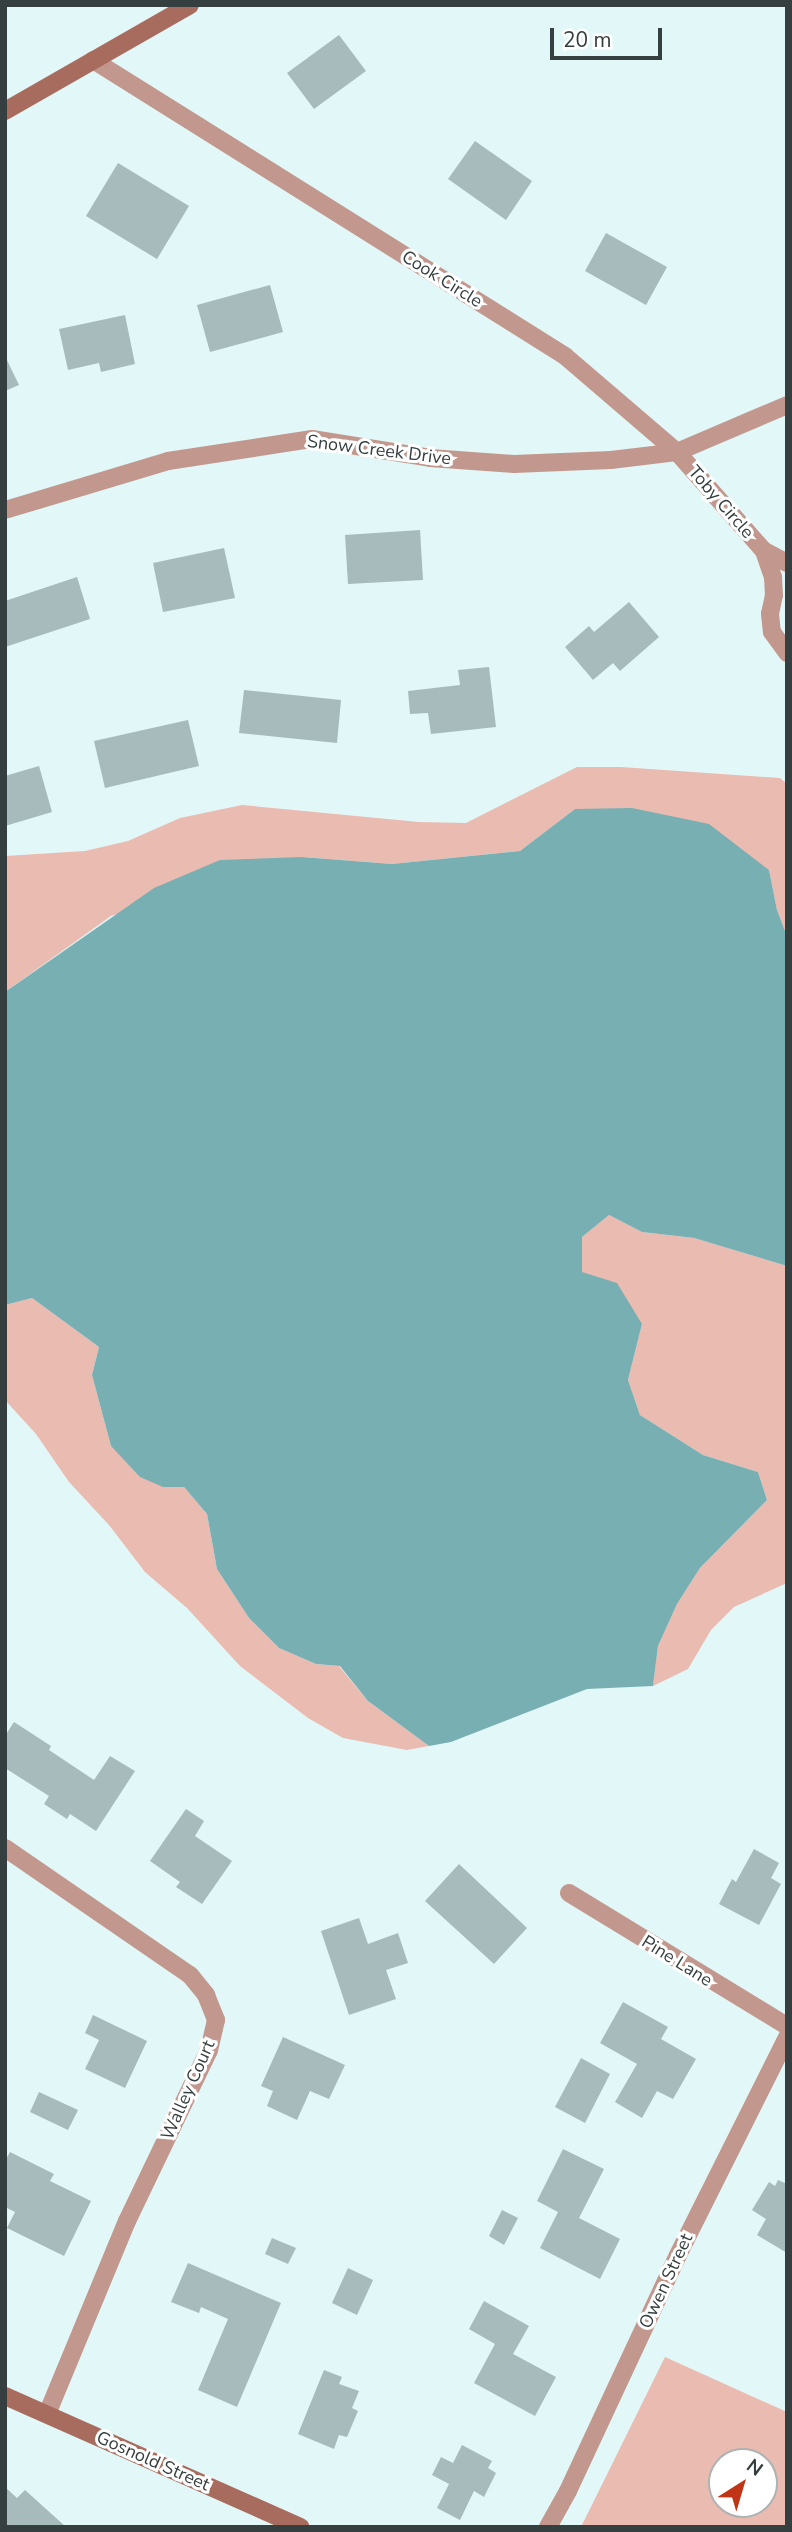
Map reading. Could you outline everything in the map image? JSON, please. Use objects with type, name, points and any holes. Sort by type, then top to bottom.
[{"type":"main road","points":[[5,111],[190,5]]},
{"type":"main road","name":"Gosnold Street","points":[[5,2396],[300,2527]]},
{"type":"street","name":"Cook Circle","points":[[93,60],[565,356],[677,452]]},
{"type":"street","points":[[677,452],[787,405]]},
{"type":"street","name":"Snow Creek Drive","points":[[5,510],[168,461],[312,439],[430,458],[514,464],[611,460],[677,452]]},
{"type":"street","name":"Toby Circle","points":[[677,452],[764,551],[787,563]]},
{"type":"street","name":"Toby Circle","points":[[764,551],[773,577],[774,595],[770,614],[772,632],[787,653]]},
{"type":"street","name":"Walley Court","points":[[5,1847],[190,1975],[206,1995],[216,2020],[209,2050],[127,2221],[47,2414]]},
{"type":"street","name":"Pine Lane","points":[[569,1893],[787,2026]]},
{"type":"street","name":"Owen Street","points":[[548,2527],[568,2491],[696,2217],[787,2037]]},
{"type":"shaded area","points":[[577,767],[621,767],[780,778],[787,784],[787,936],[777,910],[769,870],[575,809],[520,851],[392,864],[302,857],[111,916],[5,992],[5,856],[85,851],[128,841],[180,818],[242,805],[419,822],[466,823]]},
{"type":"shaded area","points":[[609,1215],[642,1232],[694,1238],[787,1266],[787,1583],[734,1607],[711,1630],[688,1669],[653,1686],[658,1646],[677,1604],[700,1568],[767,1500],[758,1472],[703,1455],[640,1415],[628,1380],[642,1324],[582,1272],[582,1237]]},
{"type":"shaded area","points":[[32,1298],[99,1347],[92,1375],[111,1446],[163,1487],[184,1487],[207,1514],[217,1569],[249,1618],[279,1648],[316,1664],[339,1666],[368,1701],[429,1746],[407,1750],[343,1738],[308,1718],[240,1666],[187,1608],[145,1572],[109,1525],[69,1482],[36,1434],[5,1400],[5,1305]]},
{"type":"shaded area","points":[[665,2357],[787,2412],[787,2527],[581,2527]]},
{"type":"water","points":[[632,808],[709,824],[769,870],[777,910],[787,936],[787,1266],[694,1238],[642,1232],[609,1215],[582,1237],[582,1272],[617,1283],[642,1324],[628,1380],[640,1415],[703,1455],[758,1472],[767,1500],[700,1568],[677,1604],[658,1646],[653,1686],[587,1689],[451,1742],[429,1746],[368,1701],[340,1666],[316,1664],[279,1648],[249,1618],[217,1569],[207,1514],[184,1487],[163,1487],[140,1477],[111,1446],[92,1375],[99,1347],[32,1298],[5,1305],[5,992],[154,888],[220,860],[302,857],[392,864],[520,851],[575,809]]},
{"type":"building","points":[[339,35],[366,71],[314,109],[287,73]]},
{"type":"building","points":[[475,141],[532,181],[506,220],[448,179]]},
{"type":"building","points":[[118,163],[189,206],[157,259],[86,216]]},
{"type":"building","points":[[606,233],[667,267],[646,305],[585,271]]},
{"type":"building","points":[[270,285],[283,332],[210,352],[197,305]]},
{"type":"building","points":[[125,315],[135,364],[101,372],[99,363],[68,370],[59,329]]},
{"type":"building","points":[[5,356],[19,385],[5,391]]},
{"type":"building","points":[[420,530],[423,580],[348,584],[345,535]]},
{"type":"building","points":[[224,548],[235,598],[163,612],[153,563]]},
{"type":"building","points":[[77,577],[90,619],[5,647],[5,601]]},
{"type":"building","points":[[629,602],[659,637],[620,671],[613,663],[593,680],[565,647],[589,626],[594,632]]},
{"type":"building","points":[[489,667],[496,727],[431,734],[428,713],[410,714],[408,691],[460,685],[458,670]]},
{"type":"building","points":[[244,690],[341,700],[337,743],[239,733]]},
{"type":"building","points":[[188,720],[199,766],[105,788],[94,741]]},
{"type":"building","points":[[39,766],[52,812],[5,826],[5,776]]},
{"type":"building","points":[[14,1722],[51,1746],[49,1750],[94,1780],[110,1756],[135,1771],[96,1831],[70,1814],[67,1819],[44,1804],[49,1796],[5,1768],[5,1736]]},
{"type":"building","points":[[186,1809],[204,1821],[195,1836],[232,1861],[202,1904],[176,1887],[180,1882],[150,1861]]},
{"type":"building","points":[[754,1849],[779,1863],[771,1878],[781,1884],[759,1925],[719,1904],[732,1879],[736,1882]]},
{"type":"building","points":[[459,1864],[527,1928],[494,1964],[425,1901]]},
{"type":"building","points":[[359,1918],[368,1944],[398,1933],[408,1963],[386,1970],[396,1999],[349,2015],[321,1931]]},
{"type":"building","points":[[623,2002],[668,2027],[661,2039],[696,2059],[673,2099],[657,2091],[642,2118],[615,2102],[637,2064],[600,2043]]},
{"type":"building","points":[[93,2015],[147,2041],[125,2088],[85,2069],[99,2040],[85,2033]]},
{"type":"building","points":[[283,2037],[345,2065],[329,2099],[310,2091],[297,2120],[267,2106],[273,2091],[261,2086]]},
{"type":"building","points":[[581,2058],[610,2074],[585,2123],[555,2107]]},
{"type":"building","points":[[39,2092],[78,2110],[68,2130],[30,2112]]},
{"type":"building","points":[[563,2149],[604,2169],[579,2218],[620,2239],[600,2279],[540,2248],[558,2212],[537,2201]]},
{"type":"building","points":[[10,2152],[54,2174],[50,2181],[91,2201],[64,2256],[7,2228],[15,2212],[5,2207],[5,2161]]},
{"type":"building","points":[[778,2180],[787,2184],[787,2253],[757,2235],[766,2219],[752,2210],[769,2182],[775,2186]]},
{"type":"building","points":[[502,2210],[518,2218],[504,2245],[489,2236]]},
{"type":"building","points":[[272,2238],[296,2248],[288,2264],[265,2254]]},
{"type":"building","points":[[188,2263],[281,2303],[237,2407],[198,2390],[228,2319],[201,2307],[199,2313],[171,2302]]},
{"type":"building","points":[[348,2268],[373,2280],[357,2315],[332,2303]]},
{"type":"building","points":[[484,2301],[529,2326],[513,2354],[556,2377],[535,2416],[474,2383],[495,2344],[469,2329]]},
{"type":"building","points":[[324,2370],[342,2377],[339,2384],[359,2391],[352,2408],[358,2411],[347,2437],[339,2435],[334,2449],[298,2434]]},
{"type":"building","points":[[462,2445],[492,2461],[488,2468],[496,2473],[484,2497],[474,2491],[460,2520],[437,2508],[449,2484],[432,2475],[441,2457],[453,2463]]},
{"type":"building","points":[[5,2487],[17,2498],[25,2490],[66,2527],[5,2527]]}]
